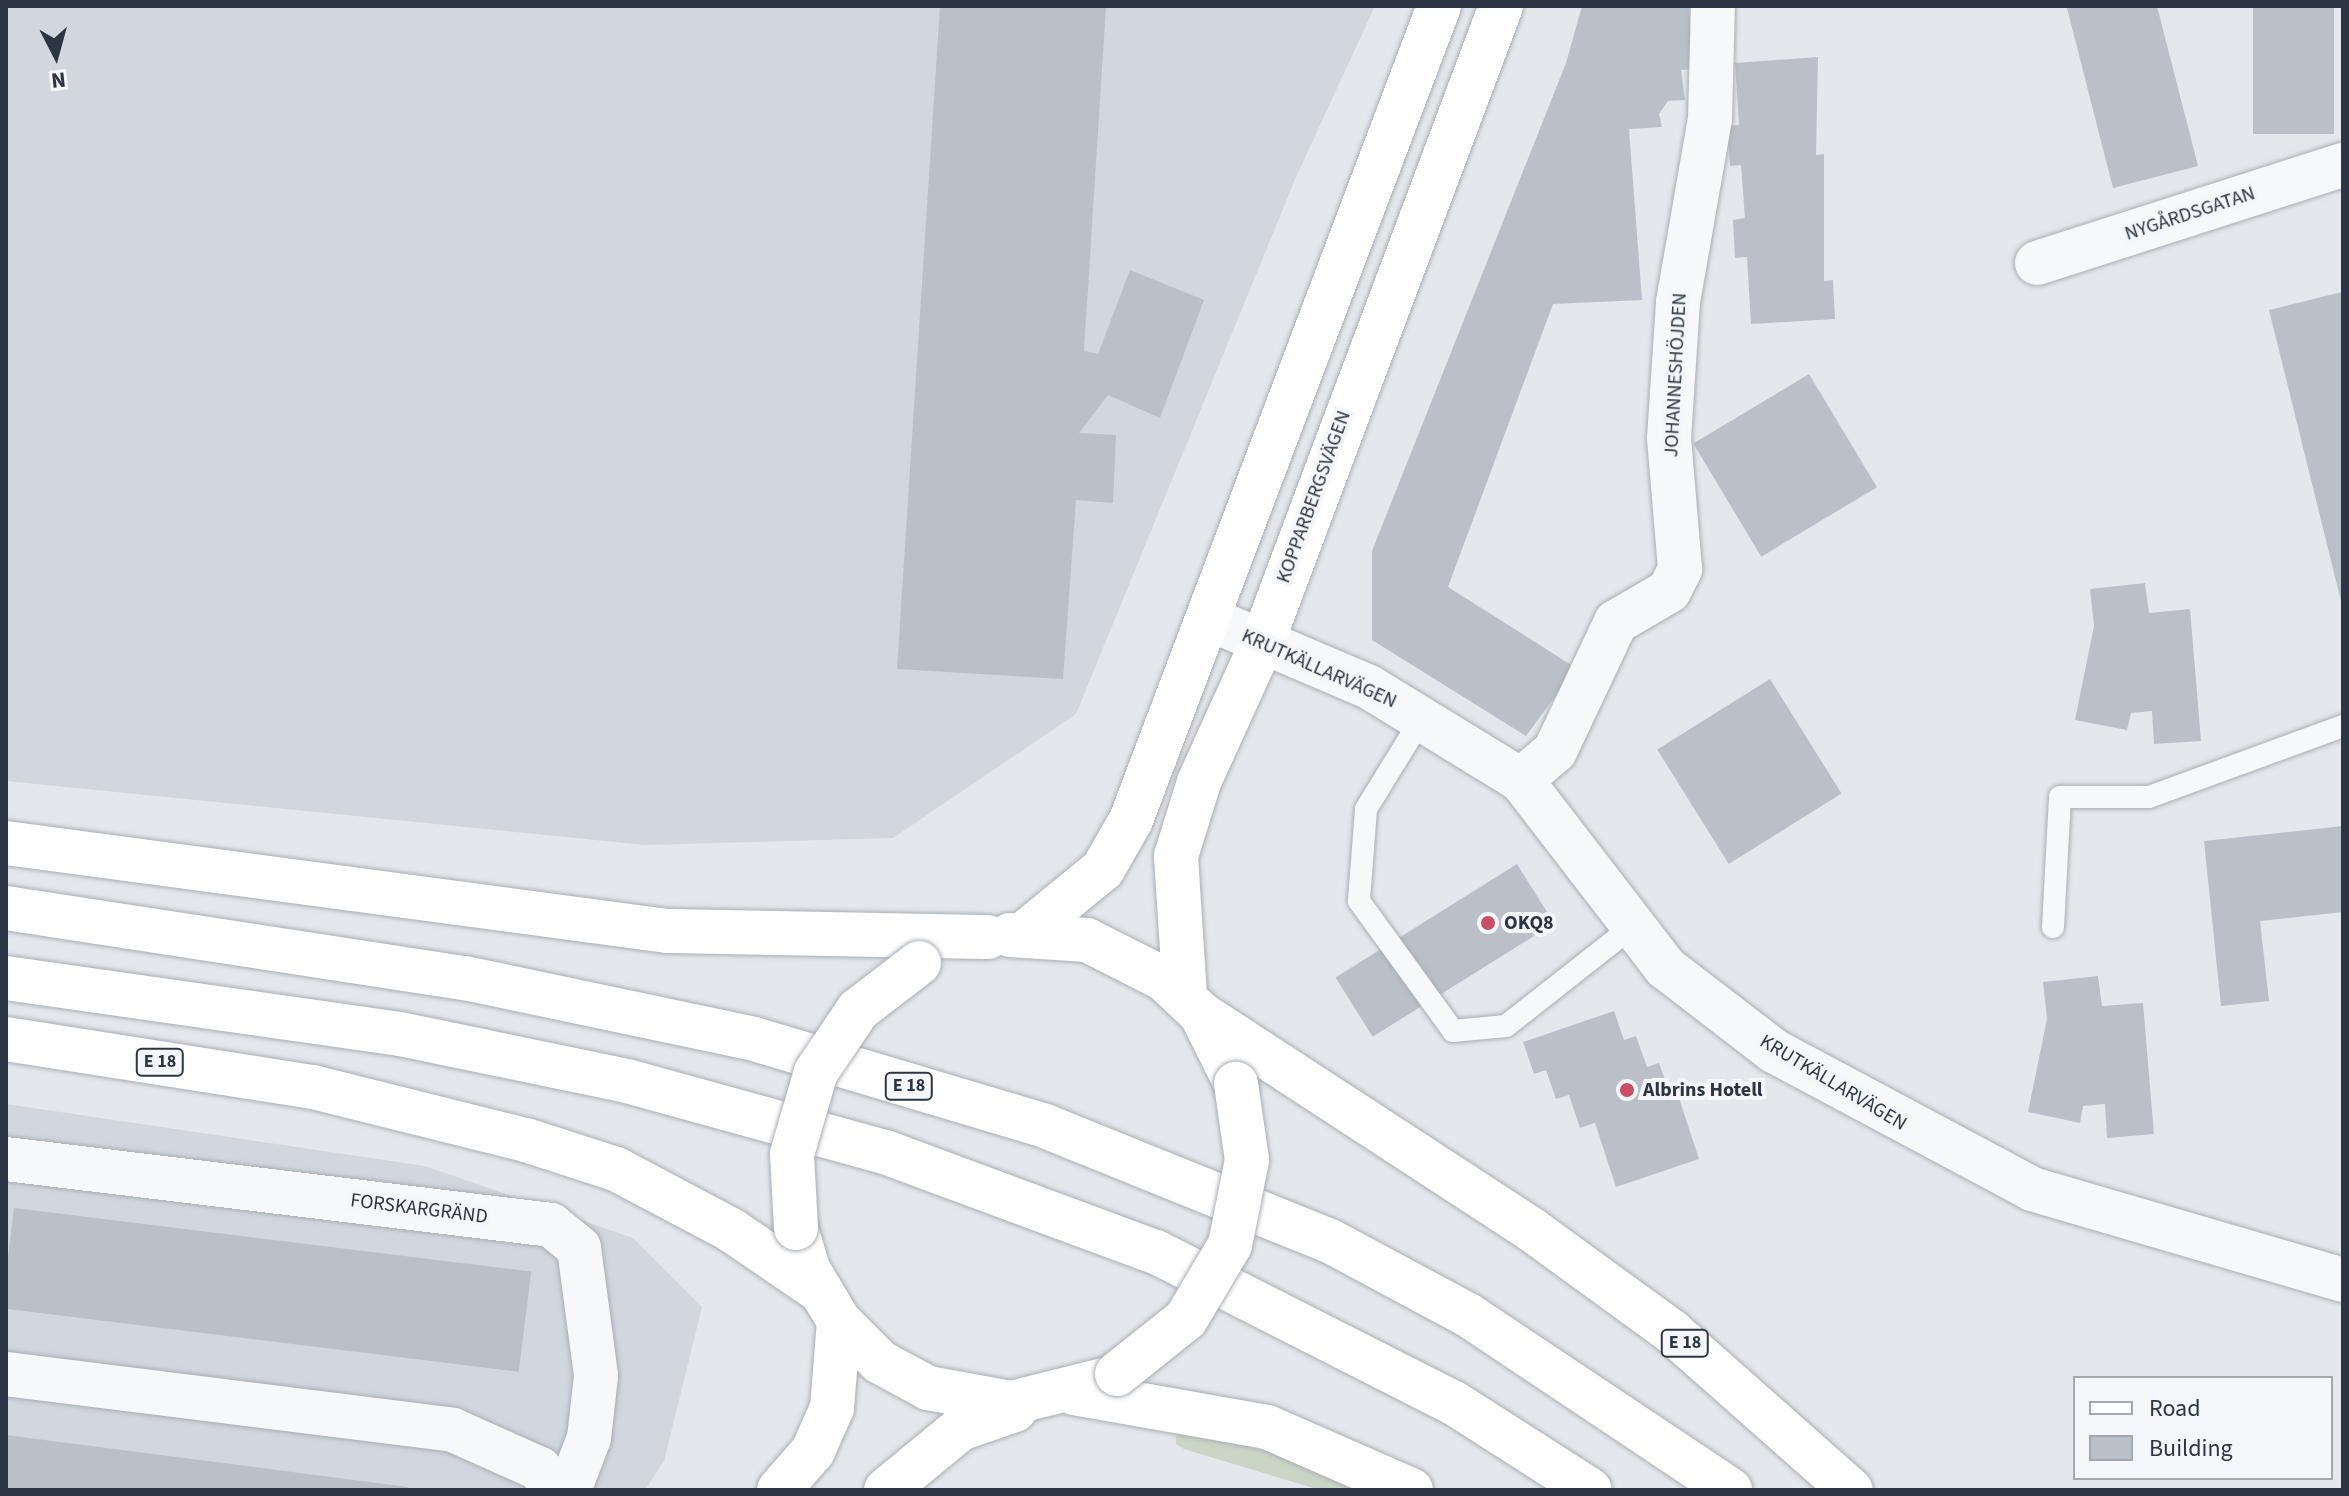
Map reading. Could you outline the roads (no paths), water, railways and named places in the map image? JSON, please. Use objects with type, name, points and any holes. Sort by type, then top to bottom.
[{"type":"main road","points":[[1007,935],[1103,869],[1131,820],[1212,620],[1439,6]]},
{"type":"main road","name":"KOPPARBERGSVÄGEN","points":[[1193,1005],[1176,856],[1199,782],[1262,643],[1501,6]]},
{"type":"main road","name":"E 18","points":[[6,843],[667,931],[1007,935],[1115,951],[1532,1230],[1671,1331],[1851,1490]]},
{"type":"main road","name":"E 18","points":[[6,908],[465,978],[678,1023],[1045,1126],[1330,1241],[1468,1315],[1730,1490]]},
{"type":"main road","name":"E 18","points":[[829,1306],[796,1228],[792,1154],[816,1072],[858,1010],[919,963],[1007,935]]},
{"type":"main road","points":[[6,978],[400,1034],[627,1081],[885,1152],[1156,1252],[1454,1403],[1590,1490]]},
{"type":"main road","name":"E 18","points":[[1058,1397],[1117,1374],[1186,1319],[1230,1245],[1247,1160],[1236,1084],[1193,1005]]},
{"type":"main road","name":"E 18","points":[[6,1039],[313,1087],[526,1140],[616,1169],[731,1230],[829,1306],[880,1362],[928,1388],[982,1402],[1058,1397],[1267,1427],[1411,1490]]},
{"type":"main road","points":[[779,1490],[813,1451],[832,1408],[829,1306]]},
{"type":"main road","points":[[886,1490],[960,1429],[1058,1397]]},
{"type":"street","name":"JOHANNESHÖJDEN","points":[[1521,780],[1555,751],[1616,622],[1669,591],[1680,569],[1669,438],[1678,302],[1710,119],[1706,64],[1713,6]]},
{"type":"street","name":"NYGÅRDSGATAN","points":[[2037,263],[2343,165]]},
{"type":"street","name":"KRUTKÄLLARVÄGEN","points":[[1212,620],[1422,718],[1521,780],[1666,968],[1774,1051],[1910,1129],[2032,1189],[2343,1280]]},
{"type":"street","name":"FORSKARGRÄND","points":[[6,1159],[551,1225],[579,1248],[596,1376],[589,1438],[569,1490]]},
{"type":"street","points":[[6,1374],[453,1430],[540,1469],[553,1490]]},
{"type":"lane","points":[[1422,718],[1366,809],[1359,901],[1453,1031],[1506,1026],[1633,926]]},
{"type":"lane","points":[[2053,927],[2060,797],[2149,797],[2343,726]]},
{"type":"place","name":"OKQ8","points":[[1488,923]]},
{"type":"place","name":"Albrins Hotell","points":[[1627,1090]]}]
